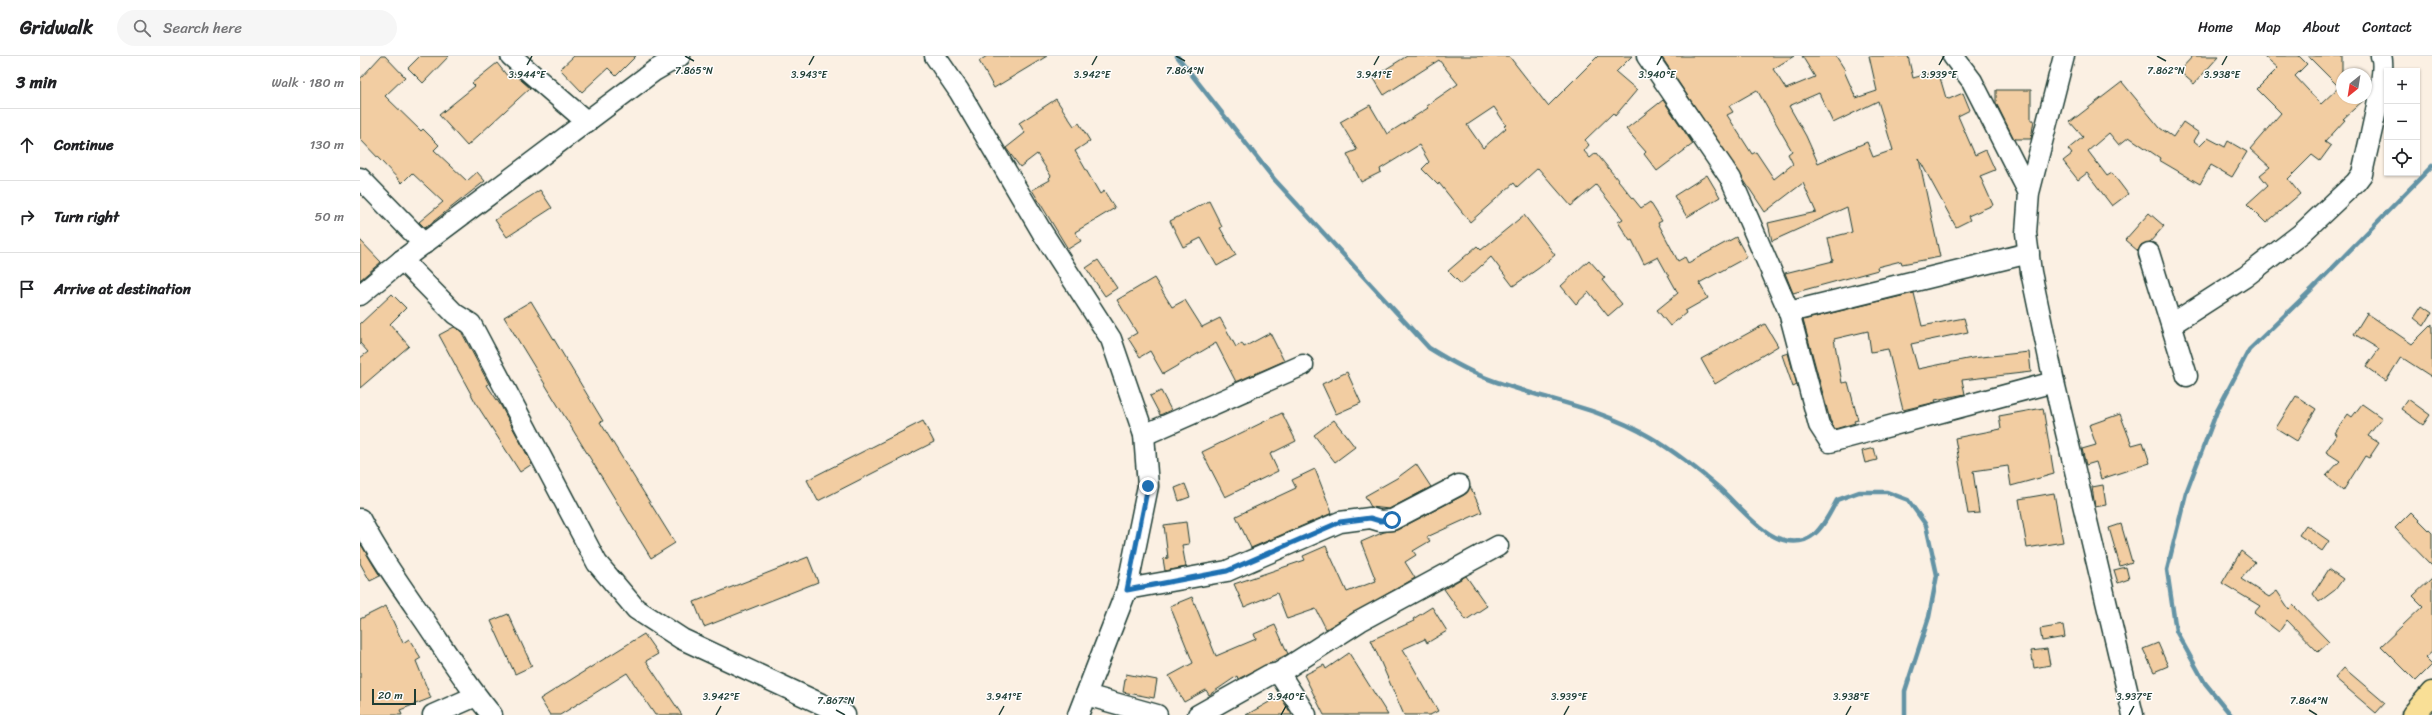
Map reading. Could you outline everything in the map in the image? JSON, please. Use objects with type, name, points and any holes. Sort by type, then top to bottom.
[{"type":"main road","points":[[2413,715],[2432,693]]},
{"type":"street","points":[[512,56],[587,122]]},
{"type":"street","points":[[360,295],[402,260],[654,71],[680,56]]},
{"type":"street","points":[[935,56],[958,91],[1042,232],[1111,339],[1144,435],[1148,486],[1127,590],[1078,715]]},
{"type":"street","points":[[1647,56],[1731,179],[1789,312],[1819,426],[1830,442],[2054,382]]},
{"type":"street","points":[[1953,56],[1972,81],[2029,193]]},
{"type":"street","points":[[2064,56],[2029,193],[2026,234],[2054,382],[2133,715]]},
{"type":"street","points":[[2172,324],[2245,277],[2296,238],[2356,182],[2362,174],[2377,99],[2384,62],[2381,56]]},
{"type":"street","points":[[360,178],[424,244]]},
{"type":"street","points":[[1789,312],[2029,253]]},
{"type":"street","points":[[2149,253],[2187,376]]},
{"type":"street","points":[[402,260],[455,314],[471,324],[597,564],[636,608],[682,639],[844,715]]},
{"type":"street","points":[[1144,435],[1303,365]]},
{"type":"street","points":[[1127,590],[1227,571],[1340,522],[1370,518],[1380,521],[1392,520],[1459,485]]},
{"type":"street","points":[[360,519],[372,543],[476,696],[492,715]]},
{"type":"street","points":[[1198,715],[1269,675],[1279,673],[1360,621],[1498,546]]},
{"type":"street","points":[[1279,673],[1306,715]]},
{"type":"street","points":[[1086,695],[1157,715]]},
{"type":"street","points":[[433,715],[476,696]]},
{"type":"building","points":[[381,56],[385,56],[405,77],[385,96],[421,131],[423,129],[439,145],[434,150],[467,181],[477,172],[485,181],[425,228],[419,222],[443,202],[412,173],[402,183],[360,139],[360,79]]},
{"type":"building","points":[[420,56],[449,56],[423,83],[408,68]]},
{"type":"building","points":[[574,56],[636,56],[616,76],[608,68],[582,92],[560,69]]},
{"type":"building","points":[[987,56],[1047,56],[994,88],[979,61]]},
{"type":"building","points":[[1407,56],[1509,56],[1548,106],[1598,56],[1632,56],[1616,72],[1637,90],[1615,116],[1613,113],[1585,140],[1589,145],[1584,151],[1590,158],[1596,153],[1641,208],[1650,202],[1662,221],[1658,223],[1678,261],[1685,257],[1688,263],[1736,237],[1747,257],[1699,283],[1708,298],[1685,311],[1686,313],[1670,326],[1657,310],[1678,293],[1658,257],[1644,264],[1632,240],[1630,241],[1618,222],[1623,219],[1596,185],[1571,206],[1538,168],[1517,187],[1514,183],[1470,222],[1439,183],[1438,185],[1422,169],[1429,162],[1419,145],[1380,169],[1381,172],[1361,182],[1347,154],[1357,150],[1340,122],[1370,105],[1387,134],[1428,108],[1426,106],[1458,84],[1439,60],[1384,95],[1373,77]],"holes":[[[1494,107],[1506,125],[1504,126],[1506,128],[1483,148],[1467,125]]]},
{"type":"building","points":[[1661,56],[1794,56],[1773,69],[1786,89],[1815,77],[1802,56],[1836,56],[1845,70],[1844,71],[1856,98],[1877,91],[1869,56],[1908,56],[1913,78],[1938,71],[1946,98],[1949,99],[1963,93],[1970,110],[1958,116],[1975,155],[1986,150],[1995,170],[1980,176],[1993,205],[1968,216],[1970,220],[1956,227],[1919,159],[1940,257],[1902,264],[1901,261],[1877,267],[1878,270],[1793,293],[1785,273],[1833,261],[1828,238],[1852,232],[1847,207],[1772,241],[1768,223],[1816,212],[1803,183],[1765,212]],"holes":[[[1757,90],[1792,151],[1788,154],[1793,164],[1774,179],[1756,152],[1752,154],[1727,115],[1733,112],[1729,106]],[[1819,93],[1833,123],[1878,101],[1893,150],[1873,157],[1867,142],[1818,163],[1806,136],[1789,106]]]},
{"type":"building","points":[[2193,56],[2219,56],[2194,84],[2179,71]]},
{"type":"building","points":[[2264,56],[2299,56],[2307,64],[2295,76],[2321,104],[2336,90],[2336,104],[2359,104],[2343,119],[2345,120],[2325,142],[2331,146],[2320,161],[2312,155],[2288,179],[2300,194],[2266,223],[2247,204],[2268,185],[2260,175],[2270,167],[2250,149],[2281,113],[2257,89],[2278,68]]},
{"type":"building","points":[[2308,56],[2342,56],[2342,68],[2336,68],[2336,84]]},
{"type":"building","points":[[497,63],[508,77],[513,73],[530,88],[467,146],[439,115],[475,86],[472,83]]},
{"type":"building","points":[[2122,82],[2160,128],[2173,137],[2183,122],[2199,133],[2194,141],[2200,146],[2208,138],[2225,147],[2228,141],[2247,152],[2232,177],[2211,165],[2200,184],[2159,160],[2160,158],[2129,137],[2119,145],[2109,133],[2088,151],[2107,176],[2112,173],[2128,194],[2112,206],[2087,173],[2078,180],[2063,161],[2072,154],[2068,149],[2083,137],[2070,122]]},
{"type":"building","points":[[1996,90],[2031,90],[2031,120],[2034,120],[2031,139],[2014,139],[1996,103]]},
{"type":"building","points":[[1056,99],[1074,126],[1079,123],[1090,141],[1075,151],[1100,194],[1104,191],[1115,208],[1075,232],[1081,241],[1068,249],[1032,190],[1050,180],[1049,178],[1051,176],[1037,154],[1020,167],[1006,148],[1025,133],[1019,123]]},
{"type":"building","points":[[1663,100],[1693,144],[1657,171],[1644,154],[1646,152],[1626,129]]},
{"type":"building","points":[[1707,175],[1720,197],[1687,217],[1674,196]]},
{"type":"building","points":[[540,190],[552,208],[507,237],[495,220]]},
{"type":"building","points":[[1209,201],[1222,227],[1220,228],[1236,255],[1217,266],[1201,238],[1183,247],[1170,221]]},
{"type":"building","points":[[2149,213],[2164,226],[2150,242],[2141,245],[2138,251],[2125,240]]},
{"type":"building","points":[[1524,215],[1555,255],[1539,268],[1513,286],[1491,257],[1461,284],[1448,271],[1477,246],[1481,250]]},
{"type":"building","points":[[360,240],[381,262],[360,280]]},
{"type":"building","points":[[1098,260],[1117,288],[1105,296],[1086,268]]},
{"type":"building","points":[[1589,260],[1605,278],[1602,280],[1622,304],[1608,316],[1589,292],[1576,304],[1561,286]]},
{"type":"building","points":[[1154,278],[1172,307],[1185,300],[1202,327],[1220,318],[1236,347],[1242,343],[1244,347],[1270,333],[1284,361],[1236,382],[1216,343],[1163,374],[1150,351],[1140,357],[1128,338],[1137,333],[1117,300]]},
{"type":"building","points":[[1914,293],[1922,326],[1964,318],[1968,332],[1911,344],[1918,369],[1972,358],[2029,352],[2031,372],[1962,380],[1965,394],[1935,400],[1936,402],[1903,410],[1888,349],[1871,352],[1868,331],[1834,339],[1842,383],[1848,382],[1858,420],[1854,421],[1855,423],[1835,429],[1830,420],[1803,320]]},
{"type":"building","points":[[392,294],[406,308],[390,324],[409,346],[360,388],[360,358],[368,352],[360,343],[360,324]]},
{"type":"building","points":[[531,301],[603,421],[600,422],[675,543],[651,558],[504,317]]},
{"type":"building","points":[[2422,306],[2432,313],[2424,326],[2414,318]]},
{"type":"building","points":[[2367,313],[2412,344],[2432,324],[2432,377],[2401,357],[2386,381],[2366,367],[2379,349],[2354,334]]},
{"type":"building","points":[[1765,324],[1778,346],[1715,384],[1701,359]]},
{"type":"building","points":[[454,327],[461,331],[489,384],[487,385],[501,406],[532,464],[520,472],[477,405],[439,335]]},
{"type":"building","points":[[1788,353],[1797,385],[1793,387],[1782,355]]},
{"type":"building","points":[[1347,372],[1361,403],[1336,414],[1322,384]]},
{"type":"building","points":[[1161,391],[1171,410],[1160,415],[1150,396]]},
{"type":"building","points":[[2296,396],[2316,409],[2297,441],[2276,428]]},
{"type":"building","points":[[2408,399],[2430,415],[2423,425],[2401,409]]},
{"type":"building","points":[[2362,404],[2382,418],[2368,436],[2379,443],[2369,458],[2365,456],[2343,491],[2326,476],[2340,461],[2326,452],[2337,434],[2335,433],[2348,414],[2352,417]]},
{"type":"building","points":[[2043,408],[2054,474],[2011,486],[2008,466],[1973,471],[1979,513],[1968,514],[1955,438],[2001,429],[1999,416]]},
{"type":"building","points":[[1282,413],[1296,441],[1270,454],[1278,471],[1225,497],[1202,452]]},
{"type":"building","points":[[2120,414],[2132,445],[2143,442],[2150,463],[2101,479],[2096,462],[2086,465],[2082,449],[2096,445],[2089,425]]},
{"type":"building","points":[[1334,420],[1355,447],[1335,462],[1314,435]]},
{"type":"building","points":[[923,421],[934,442],[818,501],[807,480]]},
{"type":"building","points":[[1874,448],[1877,460],[1865,463],[1862,451]]},
{"type":"building","points":[[1416,464],[1431,487],[1389,509],[1371,507],[1365,496],[1397,478]]},
{"type":"building","points":[[1315,469],[1332,513],[1251,548],[1236,516],[1296,488],[1292,480]]},
{"type":"building","points":[[1185,484],[1190,497],[1179,501],[1175,488]]},
{"type":"building","points":[[2103,485],[2106,505],[2095,507],[2092,487]]},
{"type":"building","points":[[1470,486],[1482,512],[1427,537],[1430,541],[1413,551],[1416,555],[1405,562],[1415,578],[1326,629],[1316,609],[1287,619],[1277,593],[1244,607],[1234,584],[1305,560],[1303,556],[1326,546],[1347,592],[1376,581],[1361,542],[1384,532],[1397,530],[1464,495]]},
{"type":"building","points":[[2054,493],[2063,542],[2027,548],[2019,499]]},
{"type":"building","points":[[2411,512],[2432,533],[2432,566],[2395,528]]},
{"type":"building","points":[[1186,522],[1189,544],[1182,545],[1186,567],[1165,571],[1163,559],[1168,558],[1164,525]]},
{"type":"building","points":[[2121,524],[2132,562],[2120,566],[2109,528]]},
{"type":"building","points":[[2306,525],[2329,541],[2322,551],[2299,535]]},
{"type":"building","points":[[360,543],[380,576],[370,581],[360,563]]},
{"type":"building","points":[[2241,551],[2255,562],[2241,579],[2269,597],[2277,591],[2289,609],[2293,605],[2329,642],[2318,652],[2287,620],[2279,632],[2254,613],[2260,606],[2222,583]]},
{"type":"building","points":[[808,557],[818,582],[704,627],[694,602]]},
{"type":"building","points":[[2126,567],[2129,579],[2118,583],[2114,570]]},
{"type":"building","points":[[2329,569],[2343,579],[2335,590],[2319,602],[2313,594]]},
{"type":"building","points":[[1466,576],[1487,606],[1466,620],[1444,589]]},
{"type":"building","points":[[2432,578],[2432,652],[2425,658],[2432,665],[2416,681],[2381,646],[2423,606],[2413,596]]},
{"type":"building","points":[[1192,597],[1216,656],[1256,639],[1254,634],[1275,625],[1288,654],[1238,679],[1237,676],[1209,695],[1206,690],[1184,702],[1169,676],[1193,663],[1170,606]]},
{"type":"building","points":[[386,606],[403,643],[409,639],[421,658],[416,661],[431,698],[400,710],[402,715],[360,715],[360,619]]},
{"type":"building","points":[[1432,607],[1447,631],[1427,643],[1425,639],[1403,649],[1438,711],[1430,715],[1404,715],[1371,640],[1414,621],[1413,619]]},
{"type":"building","points":[[508,614],[532,666],[515,674],[491,621]]},
{"type":"building","points":[[2063,625],[2065,637],[2042,641],[2040,629]]},
{"type":"building","points":[[644,634],[658,654],[646,661],[682,715],[655,715],[627,673],[560,715],[550,715],[540,699]]},
{"type":"building","points":[[2158,643],[2168,666],[2154,672],[2143,649]]},
{"type":"building","points":[[2047,649],[2050,665],[2034,668],[2031,651]]},
{"type":"building","points":[[1349,653],[1388,715],[1324,715],[1304,675],[1324,665],[1326,669]]},
{"type":"building","points":[[2344,668],[2385,703],[2376,713],[2335,678]]},
{"type":"building","points":[[1126,674],[1157,680],[1154,698],[1123,692]]},
{"type":"building","points":[[1280,696],[1292,715],[1246,715]]},
{"type":"waterway","points":[[1177,56],[1274,179],[1429,348],[1437,353],[1485,378],[1593,412],[1631,427],[1650,437],[1694,467],[1764,530],[1780,539],[1801,541],[1809,538],[1822,526],[1837,500],[1859,492],[1887,492],[1908,500],[1926,525],[1937,575],[1929,617],[1905,691],[1905,715]]},
{"type":"waterway","points":[[2231,715],[2205,683],[2176,631],[2167,570],[2186,493],[2217,411],[2249,350],[2313,288],[2432,166]]},
{"type":"route","points":[[1148,486],[1127,590],[1227,571],[1340,522],[1370,518],[1380,521],[1392,520]]}]
